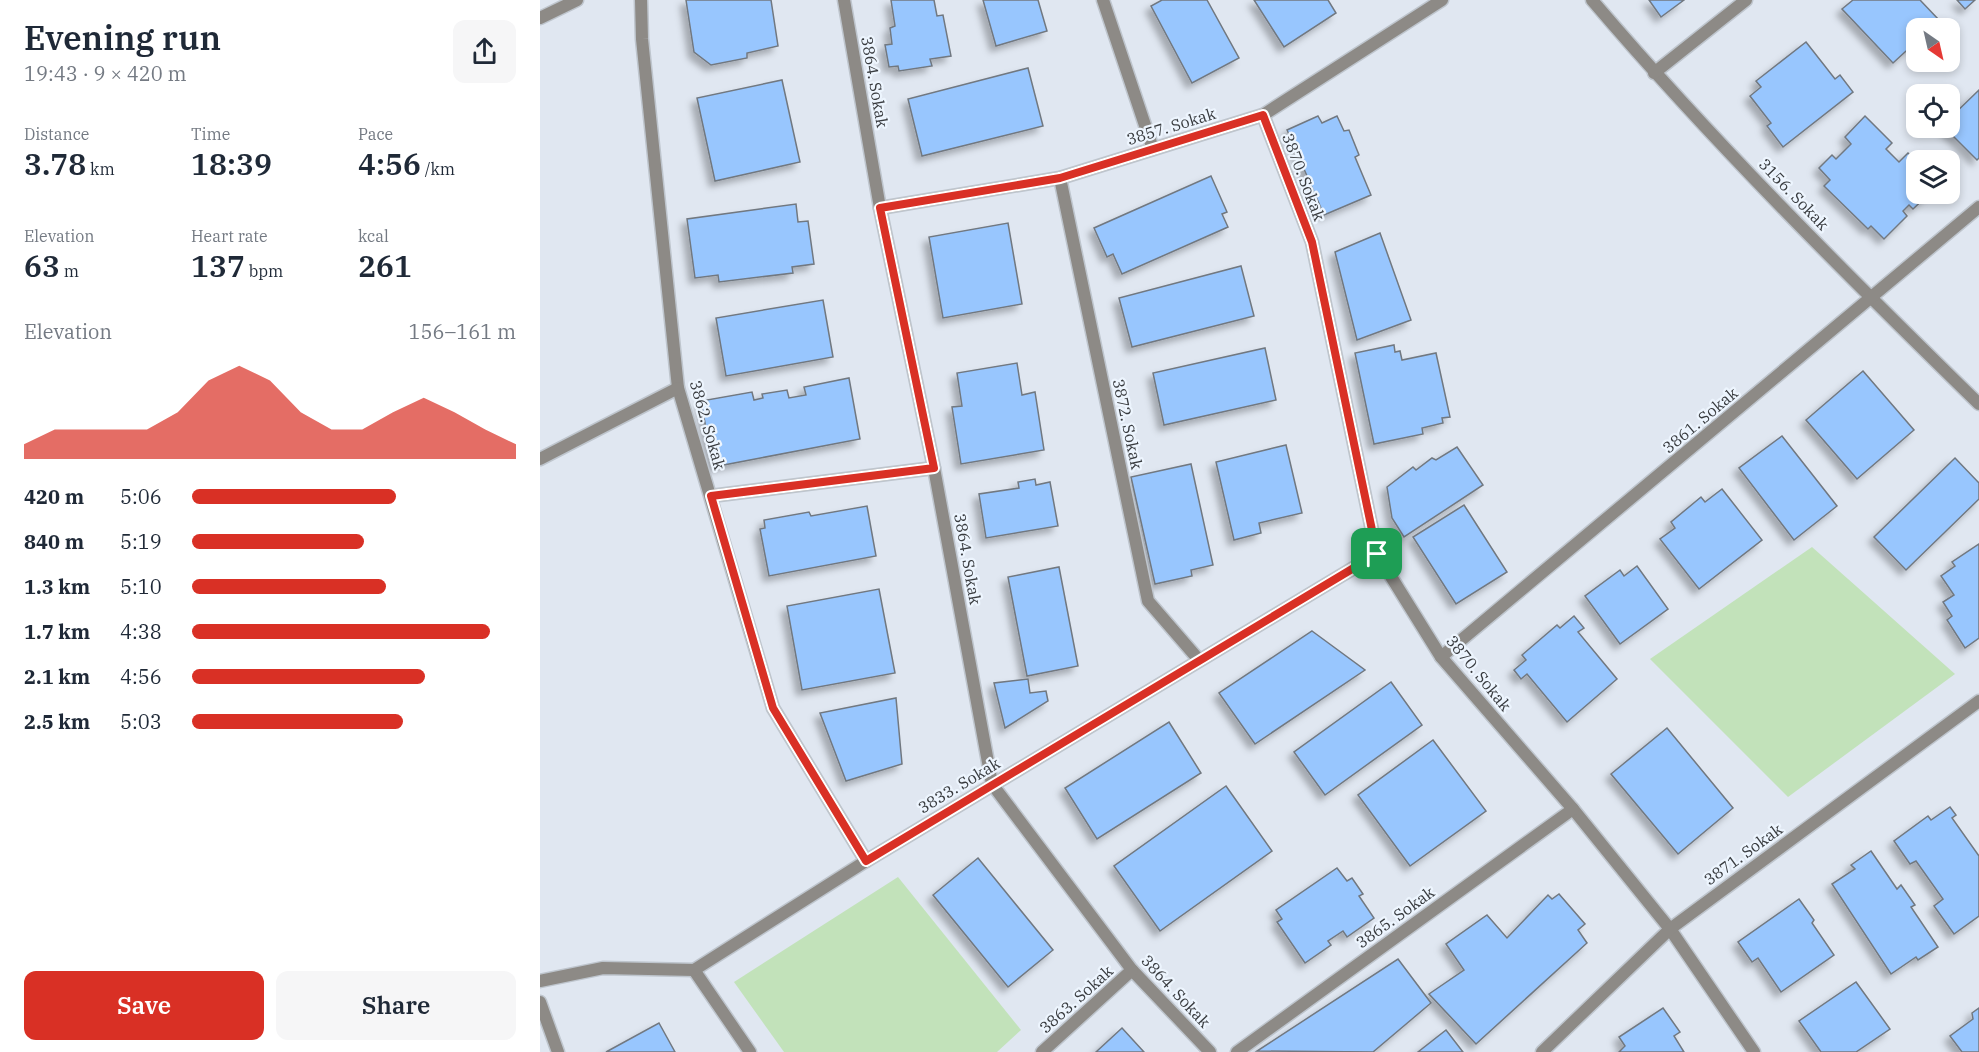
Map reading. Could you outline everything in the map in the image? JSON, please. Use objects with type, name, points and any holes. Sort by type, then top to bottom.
[{"type":"street","points":[[540,18],[577,0]]},
{"type":"street","name":"3862. Sokak","points":[[641,0],[642,39],[678,388],[773,708],[866,861]]},
{"type":"street","name":"3864. Sokak","points":[[844,0],[880,208],[934,468],[992,784],[1132,970],[1210,1052]]},
{"type":"street","points":[[1103,0],[1153,149]]},
{"type":"street","name":"3857. Sokak","points":[[880,208],[1060,178],[1263,115],[1442,0]]},
{"type":"street","name":"3156. Sokak","points":[[1592,0],[1654,73],[1871,298],[1979,404]]},
{"type":"street","points":[[1654,73],[1746,0]]},
{"type":"street","name":"3870. Sokak","points":[[1263,115],[1312,242],[1377,554],[1441,657],[1573,809],[1670,929],[1754,1052]]},
{"type":"street","name":"3872. Sokak","points":[[1060,178],[1148,601],[1199,660]]},
{"type":"street","name":"3861. Sokak","points":[[1441,657],[1979,207]]},
{"type":"street","points":[[540,459],[678,388]]},
{"type":"street","points":[[711,496],[934,468]]},
{"type":"street","name":"3833. Sokak","points":[[694,969],[992,784],[1377,554]]},
{"type":"street","name":"3871. Sokak","points":[[1542,1052],[1670,929],[1979,701]]},
{"type":"street","name":"3865. Sokak","points":[[1237,1052],[1573,809]]},
{"type":"street","points":[[540,981],[603,968],[694,969],[750,1052]]},
{"type":"street","name":"3863. Sokak","points":[[1042,1052],[1132,970]]},
{"type":"street","points":[[540,1002],[558,1052]]},
{"type":"green space","points":[[1812,547],[1955,674],[1788,797],[1650,659]]},
{"type":"green space","points":[[898,877],[1021,1030],[997,1052],[784,1052],[734,982]]},
{"type":"building","points":[[686,0],[771,0],[778,46],[747,53],[747,58],[711,65],[694,52]]},
{"type":"building","points":[[891,0],[934,0],[937,16],[943,15],[951,56],[930,59],[932,66],[899,71],[898,66],[889,67],[885,45],[892,44],[890,28],[895,26]]},
{"type":"building","points":[[983,0],[1038,0],[1047,31],[996,46]]},
{"type":"building","points":[[1162,0],[1207,0],[1239,58],[1192,83],[1151,6]]},
{"type":"building","points":[[1254,0],[1328,0],[1336,13],[1284,47]]},
{"type":"building","points":[[1649,0],[1684,0],[1661,17]]},
{"type":"building","points":[[1853,0],[1920,0],[1937,18],[1906,18],[1906,51],[1893,63],[1842,9]]},
{"type":"building","points":[[1957,0],[1975,0],[1965,9]]},
{"type":"building","points":[[1806,42],[1835,79],[1840,75],[1853,92],[1783,147],[1767,126],[1771,123],[1750,96],[1761,87],[1756,81]]},
{"type":"building","points":[[1028,68],[1043,126],[922,156],[908,99]]},
{"type":"building","points":[[782,80],[800,162],[715,181],[697,98]]},
{"type":"building","points":[[1979,90],[1979,158],[1977,160],[1955,138],[1960,138],[1960,108]]},
{"type":"building","points":[[1318,116],[1322,123],[1337,116],[1344,131],[1349,130],[1359,155],[1355,157],[1371,195],[1324,215],[1287,130]]},
{"type":"building","points":[[1865,116],[1892,143],[1886,149],[1899,162],[1906,155],[1906,204],[1918,204],[1913,209],[1909,205],[1903,211],[1907,216],[1884,239],[1871,226],[1868,229],[1824,186],[1830,180],[1819,168],[1832,155],[1836,159],[1851,144],[1845,137]]},
{"type":"building","points":[[1211,176],[1227,212],[1222,214],[1228,227],[1122,274],[1113,254],[1107,257],[1094,228]]},
{"type":"building","points":[[796,204],[798,222],[808,221],[814,264],[792,267],[793,273],[719,282],[718,275],[695,278],[687,219]]},
{"type":"building","points":[[1008,223],[1022,304],[943,318],[929,237]]},
{"type":"building","points":[[1380,233],[1411,320],[1357,340],[1335,252]]},
{"type":"building","points":[[1241,266],[1254,316],[1132,347],[1119,298]]},
{"type":"building","points":[[823,300],[833,357],[726,376],[716,318]]},
{"type":"building","points":[[1394,345],[1395,352],[1400,351],[1402,360],[1436,353],[1450,417],[1442,418],[1443,423],[1422,428],[1423,434],[1374,444],[1355,353]]},
{"type":"building","points":[[1265,348],[1276,400],[1164,425],[1153,373]]},
{"type":"building","points":[[1017,363],[1022,395],[1035,392],[1044,450],[961,464],[952,407],[962,406],[957,373]]},
{"type":"building","points":[[1863,371],[1914,430],[1857,479],[1806,420]]},
{"type":"building","points":[[849,378],[860,439],[713,467],[701,401],[752,392],[754,400],[763,398],[762,394],[787,390],[789,398],[806,395],[804,387]]},
{"type":"building","points":[[1782,436],[1837,506],[1794,540],[1739,468]]},
{"type":"building","points":[[1286,445],[1302,513],[1259,523],[1261,533],[1234,540],[1216,462]]},
{"type":"building","points":[[1457,447],[1483,485],[1404,537],[1392,518],[1387,487],[1413,467],[1416,470],[1432,458],[1436,460]]},
{"type":"building","points":[[1955,458],[1979,483],[1979,499],[1906,570],[1874,537]]},
{"type":"building","points":[[1191,464],[1213,565],[1191,570],[1192,576],[1155,584],[1131,477]]},
{"type":"building","points":[[1035,479],[1036,485],[1050,482],[1058,526],[986,538],[979,494],[1019,488],[1018,482]]},
{"type":"building","points":[[1722,489],[1762,540],[1699,589],[1660,539],[1675,528],[1671,522],[1701,497],[1705,502]]},
{"type":"building","points":[[1464,505],[1507,572],[1456,604],[1413,537]]},
{"type":"building","points":[[867,506],[876,556],[769,576],[760,529],[765,528],[764,520],[809,512],[811,516]]},
{"type":"building","points":[[1979,544],[1979,638],[1965,648],[1947,620],[1952,616],[1943,602],[1954,595],[1941,576],[1955,566],[1952,562]]},
{"type":"building","points":[[1637,566],[1668,609],[1620,644],[1585,596],[1620,570],[1624,576]]},
{"type":"building","points":[[1059,567],[1078,666],[1027,676],[1008,577]]},
{"type":"building","points":[[879,589],[895,673],[802,690],[787,606]]},
{"type":"building","points":[[1574,616],[1584,628],[1578,632],[1617,679],[1567,722],[1527,674],[1521,679],[1514,670],[1526,660],[1522,655],[1557,625],[1560,628]]},
{"type":"building","points":[[1312,631],[1365,670],[1255,744],[1219,693]]},
{"type":"building","points":[[1028,679],[1030,693],[1046,691],[1048,701],[1005,728],[994,683]]},
{"type":"building","points":[[1391,682],[1422,725],[1325,795],[1294,752]]},
{"type":"building","points":[[896,698],[902,764],[846,781],[820,713]]},
{"type":"building","points":[[1169,722],[1201,773],[1097,839],[1065,788]]},
{"type":"building","points":[[1667,728],[1733,808],[1678,854],[1611,774]]},
{"type":"building","points":[[1433,740],[1486,811],[1410,866],[1358,795]]},
{"type":"building","points":[[1226,786],[1272,851],[1160,931],[1114,866]]},
{"type":"building","points":[[1950,807],[1956,815],[1952,818],[1979,856],[1979,916],[1954,934],[1934,906],[1943,899],[1916,861],[1910,864],[1894,841],[1928,816],[1931,820]]},
{"type":"building","points":[[1871,851],[1897,889],[1901,885],[1915,905],[1911,907],[1938,947],[1918,960],[1916,957],[1891,974],[1832,884],[1855,869],[1851,865]]},
{"type":"building","points":[[978,858],[1053,950],[1008,987],[933,895]]},
{"type":"building","points":[[1337,868],[1347,881],[1352,878],[1363,894],[1359,896],[1374,918],[1347,937],[1343,931],[1328,941],[1331,945],[1305,963],[1277,922],[1282,919],[1276,910]]},
{"type":"building","points":[[1559,894],[1585,924],[1578,930],[1587,943],[1476,1044],[1429,994],[1464,970],[1446,944],[1487,915],[1507,938],[1548,895],[1552,899]]},
{"type":"building","points":[[1799,899],[1834,955],[1781,992],[1758,958],[1752,962],[1738,942]]},
{"type":"building","points":[[1398,959],[1431,1003],[1373,1052],[1257,1051]]},
{"type":"building","points":[[1856,982],[1890,1029],[1856,1052],[1821,1052],[1799,1021]]},
{"type":"building","points":[[1663,1008],[1680,1032],[1674,1036],[1684,1052],[1619,1052],[1625,1046],[1619,1037]]},
{"type":"building","points":[[1979,1008],[1979,1052],[1962,1052],[1950,1036],[1973,1019],[1972,1013]]},
{"type":"building","points":[[659,1023],[675,1052],[606,1052]]},
{"type":"building","points":[[1122,1028],[1144,1052],[1096,1052]]},
{"type":"building","points":[[1446,1030],[1463,1052],[1418,1052]]},
{"type":"route","points":[[1263,115],[1312,242],[1377,554],[866,861],[773,708],[711,496],[934,468],[880,208],[1060,178],[1263,115]]}]
